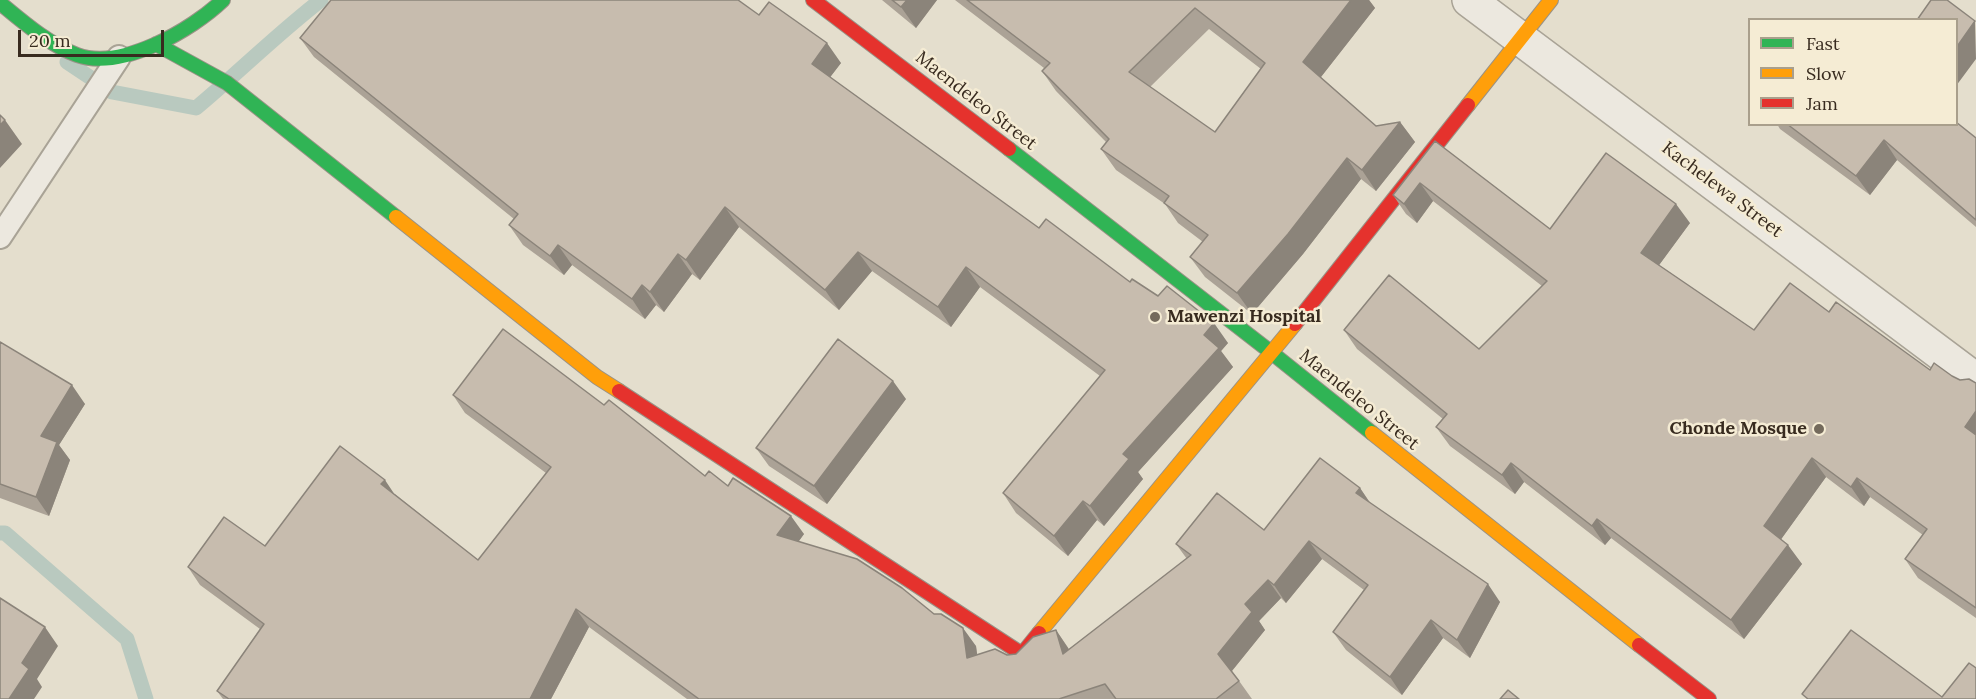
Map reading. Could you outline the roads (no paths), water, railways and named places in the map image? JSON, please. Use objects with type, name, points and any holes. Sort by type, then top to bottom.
[{"type":"street","points":[[0,3],[34,29],[79,56],[119,57],[156,44],[215,9],[223,0]]},
{"type":"street","name":"Maendeleo Street","points":[[813,0],[909,71],[1272,353],[1583,603],[1709,699]]},
{"type":"street","name":"Kachelewa Street","points":[[1469,0],[1976,380]]},
{"type":"street","points":[[156,44],[227,83],[597,377],[1022,654],[1272,353],[1551,0]]},
{"type":"lane","points":[[0,237],[119,57]]},
{"type":"waterway","points":[[67,62],[112,92],[196,108],[321,0]]},
{"type":"waterway","points":[[0,533],[5,533],[127,639],[146,699]]},
{"type":"place","name":"Mawenzi Hospital","points":[[1155,317]]},
{"type":"place","name":"Chonde Mosque","points":[[1819,429]]}]
